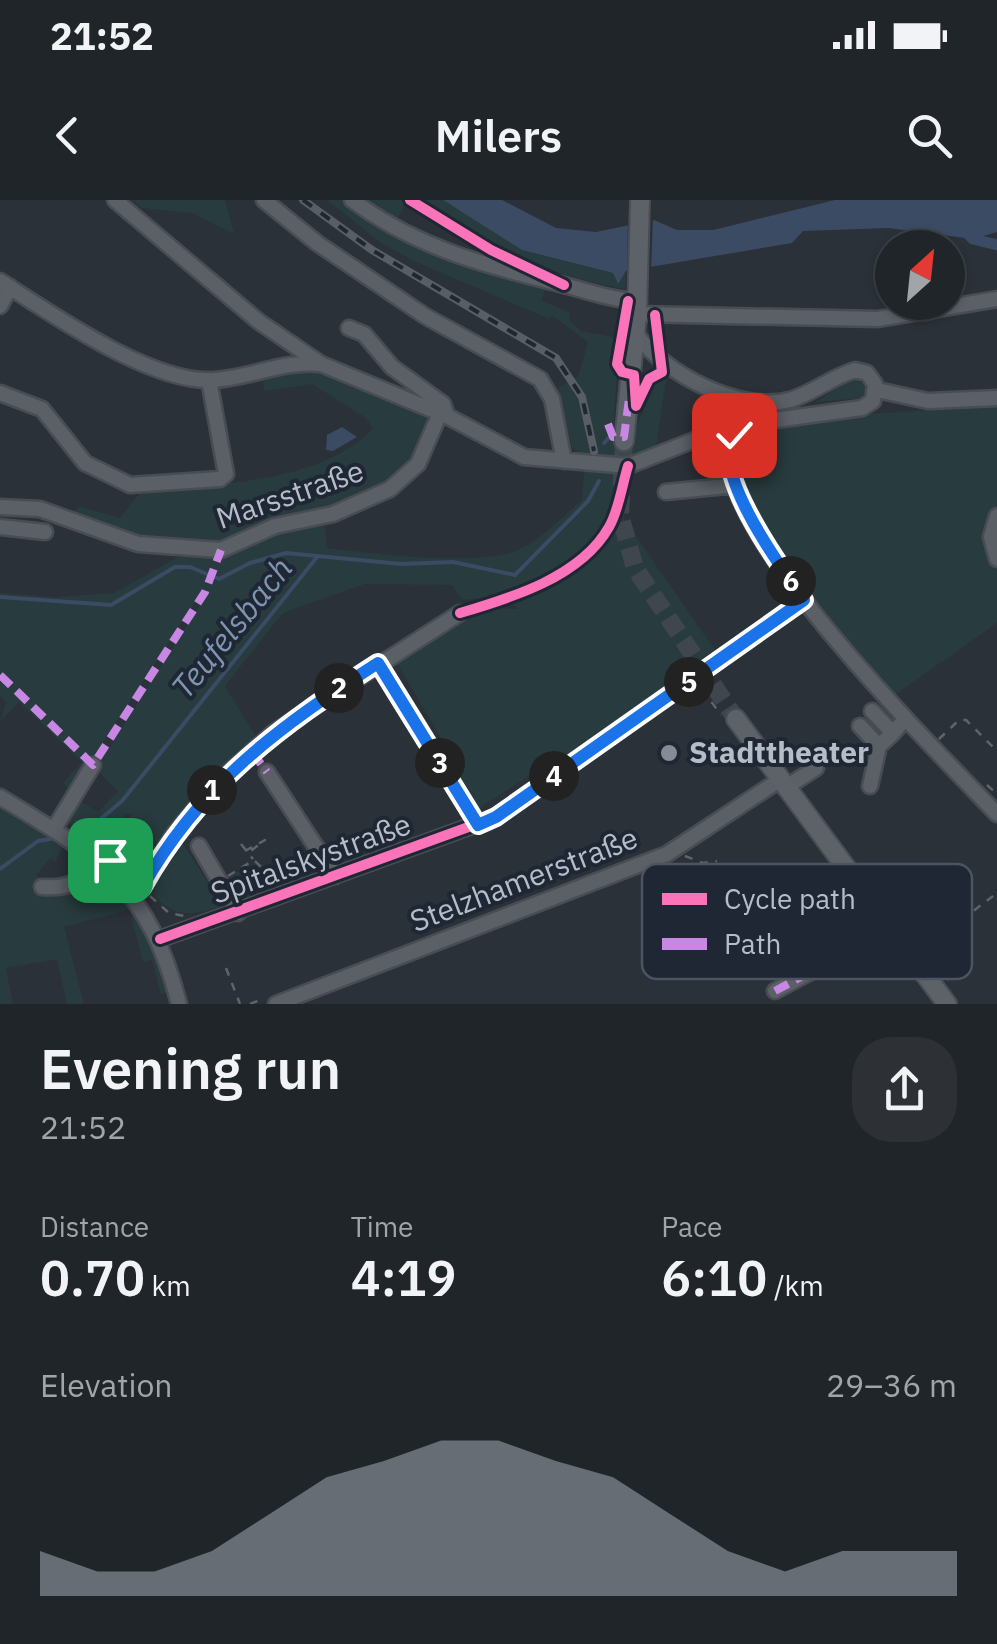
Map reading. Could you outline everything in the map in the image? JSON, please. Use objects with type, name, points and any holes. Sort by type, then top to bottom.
[{"type":"main road","points":[[624,441],[638,308],[640,206]]},
{"type":"main road","points":[[736,719],[843,864]]},
{"type":"street","points":[[115,200],[258,322],[320,364],[443,414],[524,457],[628,466],[702,437],[730,440],[761,422],[862,408],[872,401],[876,390]]},
{"type":"street","points":[[264,200],[317,243],[425,316],[540,379],[552,400],[564,461]]},
{"type":"street","points":[[352,200],[384,224],[426,245],[638,308],[878,319],[997,299]]},
{"type":"street","points":[[0,306],[5,284],[77,332],[146,363],[209,380],[320,364]]},
{"type":"street","points":[[349,328],[364,334],[392,367],[444,404],[443,414]]},
{"type":"street","points":[[635,342],[674,369],[749,400],[787,401],[854,370],[866,373],[876,390],[928,401],[993,398]]},
{"type":"street","points":[[0,393],[42,409],[92,468],[130,485],[145,486],[220,479],[226,474],[209,380]]},
{"type":"street","name":"Marsstraße","points":[[0,507],[40,509],[138,544],[221,550],[275,526],[332,514],[390,489],[418,464],[443,414]]},
{"type":"street","points":[[730,440],[727,456],[736,485],[761,534],[804,600],[898,727]]},
{"type":"street","points":[[666,492],[736,485]]},
{"type":"street","points":[[997,516],[991,537],[997,560]]},
{"type":"street","points":[[0,526],[45,532]]},
{"type":"street","name":"Spitalskystraße","points":[[160,939],[238,913],[275,894],[478,825],[804,600]]},
{"type":"street","points":[[138,893],[174,834],[217,783],[273,733],[460,612]]},
{"type":"street","points":[[378,663],[478,825]]},
{"type":"street","points":[[872,711],[898,727],[997,814]]},
{"type":"street","points":[[860,726],[879,746]]},
{"type":"street","points":[[870,786],[876,773],[869,760],[898,727]]},
{"type":"street","points":[[54,830],[93,766]]},
{"type":"street","name":"Stelzhamerstraße","points":[[272,1001],[679,847],[782,784],[816,768]]},
{"type":"street","points":[[267,772],[335,876]]},
{"type":"street","points":[[0,798],[98,860],[138,893],[160,939],[179,1004]]},
{"type":"street","points":[[199,846],[238,913]]},
{"type":"street","points":[[43,882],[60,888],[76,884],[98,860]]},
{"type":"street","points":[[774,992],[798,979]]},
{"type":"path","points":[[709,428],[715,423],[704,414],[720,410],[716,400]]},
{"type":"path","points":[[940,738],[959,720],[966,720],[997,751]]},
{"type":"path","points":[[241,844],[254,860]]},
{"type":"path","points":[[679,847],[684,856],[703,863],[717,861]]},
{"type":"path","points":[[138,893],[168,913],[198,915]]},
{"type":"path","points":[[972,912],[997,893]]},
{"type":"path","points":[[226,968],[240,1004]]},
{"type":"path","points":[[250,1004],[272,1001]]},
{"type":"shaded area","points":[[131,200],[225,200],[234,234],[192,213],[142,208]]},
{"type":"shaded area","points":[[327,200],[408,200],[391,229],[545,286],[542,301],[569,312],[570,320],[581,331],[613,337],[617,375],[613,432],[617,438],[630,441],[657,379],[666,380],[656,447],[603,458],[572,448],[558,388],[578,377],[588,342],[553,316],[549,319],[381,243]]},
{"type":"shaded area","points":[[419,200],[443,200],[522,250],[613,273],[618,284],[626,271],[625,289],[541,266],[494,244]]},
{"type":"shaded area","points":[[316,369],[432,417],[410,465],[388,485],[226,542],[145,542],[72,514],[79,506],[120,518],[139,494],[262,478],[323,462],[350,448],[373,429],[366,418],[312,384],[264,391],[263,378]]},
{"type":"shaded area","points":[[853,377],[867,386],[864,398],[816,402]]},
{"type":"shaded area","points":[[997,406],[997,623],[892,697],[818,612],[770,546],[752,511],[741,476],[737,442],[756,427],[820,417]]},
{"type":"shaded area","points":[[584,470],[617,474],[625,497],[624,519],[717,653],[543,776],[538,770],[475,811],[450,770],[457,765],[395,660],[472,616],[492,608],[518,609],[501,596],[462,600],[452,585],[365,584],[282,614],[225,686],[258,740],[160,848],[128,813],[94,841],[65,820],[77,799],[98,812],[118,791],[96,769],[208,592],[203,590],[71,791],[63,783],[82,762],[19,702],[0,721],[6,703],[0,696],[0,593],[54,597],[114,593],[178,557],[230,553],[282,529],[324,521],[327,548],[441,558],[506,554],[537,539],[582,500]]},
{"type":"shaded area","points":[[0,806],[64,844],[55,862],[50,858],[36,875],[43,881],[33,882],[32,891],[68,892],[85,884],[93,890],[105,878],[132,909],[64,927],[84,1004],[67,1004],[57,959],[6,968],[13,1004],[0,1004]]},
{"type":"shaded area","points":[[183,844],[211,887],[218,884],[229,903],[184,913],[166,906],[146,889],[165,856],[172,860]]},
{"type":"shaded area","points":[[243,869],[258,891],[235,901],[223,880]]},
{"type":"shaded area","points":[[139,916],[154,945],[168,992],[161,995],[152,960],[143,962],[131,917]]},
{"type":"water","points":[[443,200],[502,200],[556,228],[596,232],[654,220],[677,230],[713,230],[835,200],[997,200],[997,232],[973,239],[965,238],[965,230],[803,231],[792,243],[626,271],[618,284],[613,273],[522,250]]},
{"type":"water","points":[[342,427],[357,437],[333,451],[326,450],[327,435]]},
{"type":"pier","points":[[653,215],[651,272],[627,277],[628,219]]},
{"type":"waterway","points":[[965,231],[973,239],[997,245]]},
{"type":"waterway","name":"Teufelsbach","points":[[618,413],[621,378]]},
{"type":"waterway","name":"Teufelsbach","points":[[604,443],[617,428]]},
{"type":"waterway","points":[[0,597],[111,605],[175,567],[190,567],[219,579],[250,563],[286,553],[401,564],[453,562],[515,575],[588,501],[599,481]]},
{"type":"waterway","name":"Teufelsbach","points":[[84,833],[122,801],[317,557]]},
{"type":"waterway","name":"Teufelsbach","points":[[0,869],[38,841],[56,838]]},
{"type":"tunnel","points":[[624,441],[620,515],[635,568],[736,719]]},
{"type":"railway","points":[[303,200],[372,250],[556,358],[582,397],[594,451]]},
{"type":"marked path","points":[[608,424],[613,437],[624,437],[629,399]]},
{"type":"marked path","points":[[0,675],[93,765],[205,592],[221,550]]},
{"type":"marked path","points":[[252,752],[267,772]]},
{"type":"marked path","points":[[775,991],[797,979]]},
{"type":"cycle path","points":[[410,200],[491,250],[564,285]]},
{"type":"cycle path","points":[[628,301],[617,364],[622,372],[634,375],[636,406],[649,379],[662,372],[655,315]]},
{"type":"cycle path","points":[[460,613],[543,583],[581,559],[609,527],[628,466]]},
{"type":"cycle path","points":[[160,939],[496,817],[804,600]]},
{"type":"place","name":"Stadttheater","points":[[669,753]]},
{"type":"route","points":[[110,860],[142,888],[174,834],[217,783],[273,733],[378,663],[478,825],[496,817],[804,600],[761,534],[736,485],[727,456],[734,435]]}]
